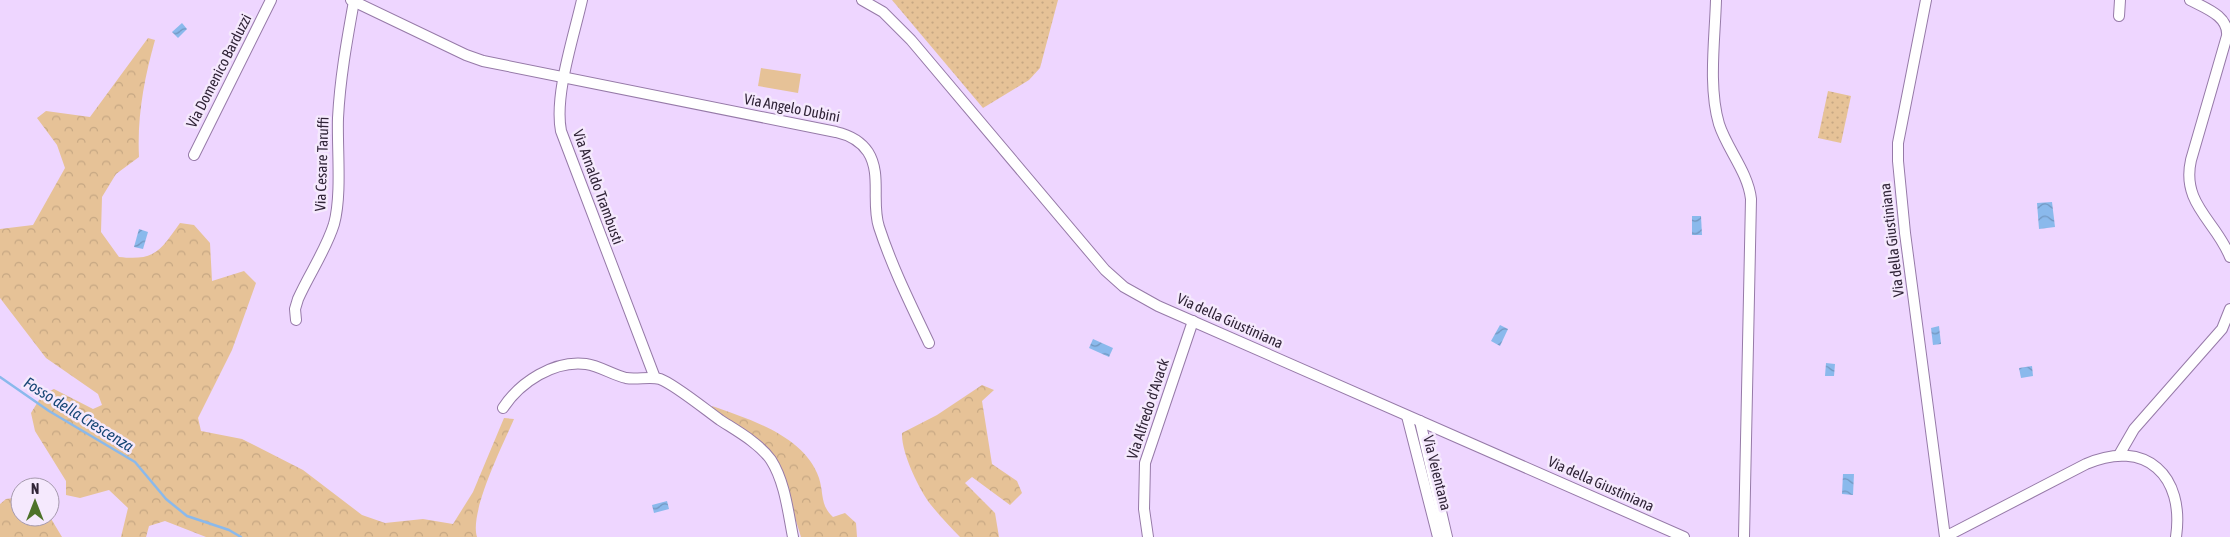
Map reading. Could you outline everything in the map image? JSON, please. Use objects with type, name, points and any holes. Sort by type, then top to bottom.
[{"type":"street","name":"Via Domenico Barduzzi","points":[[194,155],[271,0]]},
{"type":"street","name":"Via Arnaldo Trambusti","points":[[582,0],[564,78],[559,119],[564,140],[655,378]]},
{"type":"street","name":"Via della Giustiniana","points":[[862,0],[883,12],[911,40],[1111,276],[1140,297],[1684,537]]},
{"type":"street","points":[[1716,0],[1715,109],[1722,132],[1748,186],[1751,199],[1744,537]]},
{"type":"street","name":"Via della Giustiniana","points":[[1926,0],[1898,143],[1898,161],[1945,537],[2086,464],[2100,458],[2119,455],[2143,459],[2163,475],[2176,500],[2178,512],[2176,537]]},
{"type":"street","points":[[2119,16],[2120,0]]},
{"type":"street","points":[[2190,0],[2218,16],[2227,28],[2227,36],[2191,160],[2188,180],[2197,204],[2230,257]]},
{"type":"street","name":"Via Angelo Dubini","points":[[352,1],[475,58],[564,78],[836,132],[857,140],[867,152],[873,165],[879,226],[897,273],[928,343]]},
{"type":"street","name":"Via Cesare Taruffi","points":[[296,320],[295,308],[298,299],[335,222],[338,182],[339,99],[352,1]]},
{"type":"street","points":[[2119,455],[2134,429],[2222,329],[2230,309]]},
{"type":"street","name":"Via Alfredo d'Avack","points":[[1148,537],[1144,509],[1145,463],[1192,321]]},
{"type":"street","points":[[502,408],[514,392],[530,380],[570,364],[594,366],[629,378],[655,378],[662,380],[751,441],[766,454],[773,465],[783,492],[793,537]]},
{"type":"street","name":"Via Veientana","points":[[1407,416],[1438,537]]},
{"type":"street","name":"Via Veientana","points":[[1420,421],[1447,537]]},
{"type":"green space","points":[[892,0],[1058,0],[1040,68],[1029,80],[983,108]]},
{"type":"green space","points":[[148,38],[155,40],[142,98],[139,127],[139,157],[116,174],[102,197],[101,232],[119,257],[131,258],[156,252],[180,223],[194,225],[210,243],[212,281],[244,271],[256,283],[232,350],[198,418],[201,431],[242,439],[303,470],[362,515],[385,523],[423,519],[453,524],[473,492],[504,418],[514,419],[482,496],[476,526],[477,537],[206,537],[165,521],[149,526],[146,537],[121,537],[128,508],[109,490],[80,498],[66,495],[66,481],[35,431],[31,413],[42,395],[54,389],[93,409],[102,405],[98,394],[46,358],[0,298],[0,229],[33,225],[65,168],[57,145],[37,118],[46,111],[90,117]]},
{"type":"green space","points":[[761,68],[801,74],[798,93],[758,86]]},
{"type":"green space","points":[[1828,91],[1851,96],[1841,143],[1818,138]]},
{"type":"green space","points":[[982,385],[994,390],[982,401],[992,464],[1017,481],[1022,493],[1010,505],[972,477],[965,483],[995,513],[999,537],[960,537],[931,505],[921,490],[904,450],[902,433],[937,415]]},
{"type":"green space","points":[[712,406],[774,431],[802,451],[812,463],[819,478],[824,504],[829,513],[833,517],[845,513],[856,523],[857,537],[801,537],[782,476],[771,454],[713,412]]},
{"type":"green space","points":[[10,498],[10,527],[56,527],[62,537],[0,537],[0,504]]},
{"type":"water","points":[[182,23],[187,29],[178,38],[172,32]]},
{"type":"water","points":[[2052,202],[2055,227],[2039,229],[2037,203]]},
{"type":"water","points":[[1692,216],[1701,216],[1702,235],[1692,235]]},
{"type":"water","points":[[139,229],[148,232],[143,249],[134,247]]},
{"type":"water","points":[[1500,325],[1508,329],[1500,346],[1491,341]]},
{"type":"water","points":[[1939,326],[1941,344],[1933,345],[1931,328]]},
{"type":"water","points":[[1093,339],[1113,348],[1109,357],[1089,348]]},
{"type":"water","points":[[1826,363],[1835,364],[1834,376],[1825,376]]},
{"type":"water","points":[[2032,366],[2033,376],[2021,378],[2019,368]]},
{"type":"water","points":[[1843,474],[1854,474],[1853,495],[1842,494]]},
{"type":"water","points":[[667,501],[669,509],[654,513],[652,505]]},
{"type":"waterway","name":"Fosso della Crescenza","points":[[0,377],[49,411],[135,462],[166,499],[187,516],[229,530],[241,537]]}]
